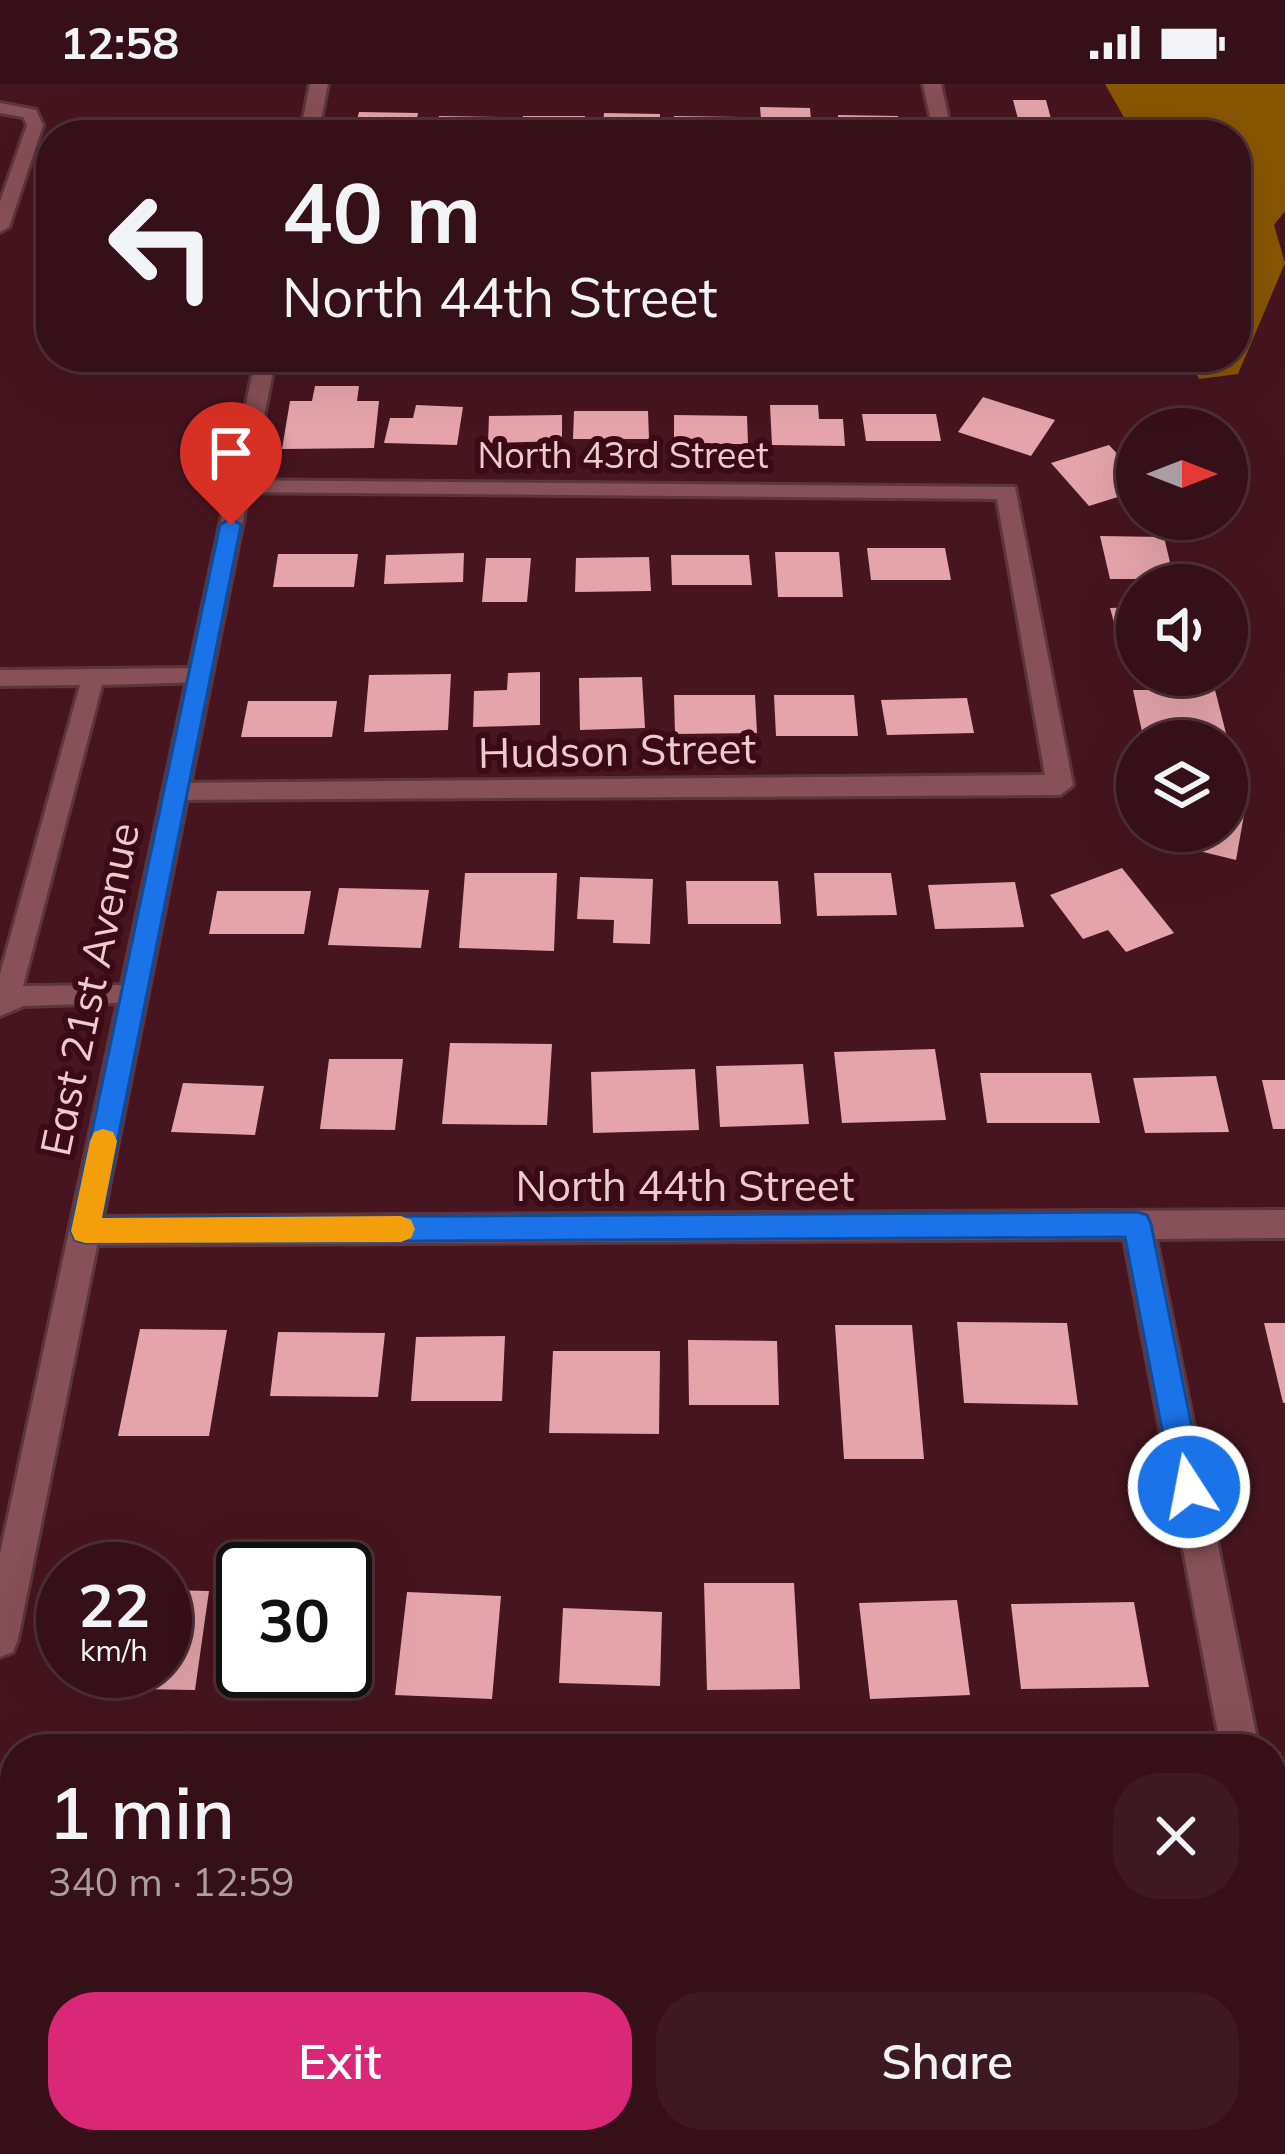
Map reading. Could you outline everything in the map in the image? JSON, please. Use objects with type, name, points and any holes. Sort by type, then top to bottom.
[{"type":"street","points":[[312,120],[319,84]]},
{"type":"street","points":[[932,84],[940,120]]},
{"type":"street","name":"East 21st Avenue","points":[[0,1639],[263,372]]},
{"type":"street","name":"North 43rd Street","points":[[238,487],[1007,492],[1060,785]]},
{"type":"street","name":"Hudson Street","points":[[175,793],[1060,785]]},
{"type":"street","points":[[1137,1224],[1237,1734]]},
{"type":"street","name":"North 44th Street","points":[[85,1231],[1285,1224]]},
{"type":"lane","points":[[0,108],[30,113],[34,125],[0,226]]},
{"type":"lane","points":[[0,678],[199,676]]},
{"type":"lane","points":[[3,1004],[93,677]]},
{"type":"lane","points":[[3,1004],[22,996],[134,995]]},
{"type":"shaded area","points":[[1105,84],[1285,84],[1285,211],[1274,225],[1285,263],[1251,343],[1251,120],[1125,120]]},
{"type":"shaded area","points":[[1196,372],[1239,372],[1238,374],[1199,379]]},
{"type":"building","points":[[1013,100],[1046,100],[1051,120],[1018,120]]},
{"type":"building","points":[[760,107],[810,108],[811,120],[761,120]]},
{"type":"building","points":[[359,112],[418,113],[417,120],[357,120]]},
{"type":"building","points":[[604,113],[660,114],[660,120],[603,120]]},
{"type":"building","points":[[838,115],[898,116],[898,120],[838,120]]},
{"type":"building","points":[[439,116],[499,117],[498,120],[438,120]]},
{"type":"building","points":[[523,116],[585,116],[585,120],[523,120]]},
{"type":"building","points":[[674,116],[740,117],[740,120],[674,120]]},
{"type":"building","points":[[315,386],[359,386],[357,401],[379,401],[374,448],[282,449],[290,401],[312,401]]},
{"type":"building","points":[[983,397],[1055,420],[1031,456],[958,432]]},
{"type":"building","points":[[416,405],[463,407],[457,445],[384,443],[390,418],[413,418]]},
{"type":"building","points":[[770,405],[818,405],[819,419],[843,419],[845,446],[772,445]]},
{"type":"building","points":[[574,411],[648,411],[649,439],[573,439]]},
{"type":"building","points":[[862,414],[936,414],[941,441],[866,441]]},
{"type":"building","points":[[562,415],[562,441],[488,443],[489,416]]},
{"type":"building","points":[[674,415],[747,416],[748,444],[674,444]]},
{"type":"building","points":[[1109,445],[1116,452],[1116,498],[1089,506],[1051,463]]},
{"type":"building","points":[[1100,536],[1165,540],[1170,564],[1116,564],[1116,579],[1110,579]]},
{"type":"building","points":[[867,548],[945,548],[951,580],[871,580]]},
{"type":"building","points":[[775,552],[839,552],[843,597],[778,597]]},
{"type":"building","points":[[464,553],[463,582],[384,584],[386,555]]},
{"type":"building","points":[[278,554],[358,554],[354,587],[273,587]]},
{"type":"building","points":[[671,555],[749,555],[752,585],[672,585]]},
{"type":"building","points":[[649,557],[651,591],[575,592],[576,558]]},
{"type":"building","points":[[486,558],[531,558],[527,602],[482,602]]},
{"type":"building","points":[[540,672],[540,725],[473,727],[474,691],[507,690],[508,673]]},
{"type":"building","points":[[451,674],[448,730],[364,732],[369,675]]},
{"type":"building","points":[[642,677],[645,728],[580,730],[579,678]]},
{"type":"building","points":[[674,695],[755,695],[757,733],[675,734]]},
{"type":"building","points":[[774,695],[854,695],[858,736],[776,736]]},
{"type":"building","points":[[1134,696],[1217,696],[1223,720],[1139,720]]},
{"type":"building","points":[[967,698],[974,733],[887,735],[881,700]]},
{"type":"building","points":[[248,701],[337,701],[332,737],[241,737]]},
{"type":"building","points":[[1203,852],[1237,852],[1236,860]]},
{"type":"building","points":[[1122,868],[1174,933],[1126,952],[1108,930],[1083,939],[1050,895]]},
{"type":"building","points":[[465,873],[557,873],[554,951],[459,948]]},
{"type":"building","points":[[814,873],[891,873],[897,915],[817,916]]},
{"type":"building","points":[[580,877],[653,879],[650,944],[613,943],[614,920],[577,919]]},
{"type":"building","points":[[686,881],[778,881],[781,924],[688,924]]},
{"type":"building","points":[[1015,882],[1024,927],[935,929],[928,885]]},
{"type":"building","points":[[339,888],[429,890],[421,948],[328,945]]},
{"type":"building","points":[[217,891],[311,891],[304,934],[209,934]]},
{"type":"building","points":[[450,1043],[552,1044],[547,1125],[442,1124]]},
{"type":"building","points":[[935,1049],[946,1120],[842,1123],[834,1052]]},
{"type":"building","points":[[329,1059],[403,1059],[395,1130],[320,1129]]},
{"type":"building","points":[[803,1064],[809,1124],[720,1127],[716,1066]]},
{"type":"building","points":[[695,1069],[699,1130],[593,1133],[591,1072]]},
{"type":"building","points":[[980,1073],[1091,1073],[1100,1123],[987,1123]]},
{"type":"building","points":[[1216,1076],[1229,1132],[1145,1133],[1133,1078]]},
{"type":"building","points":[[1262,1080],[1285,1080],[1285,1129],[1273,1129]]},
{"type":"building","points":[[183,1083],[264,1086],[255,1135],[171,1132]]},
{"type":"building","points":[[957,1322],[1067,1323],[1078,1405],[964,1403]]},
{"type":"building","points":[[1264,1323],[1285,1323],[1285,1403],[1283,1403]]},
{"type":"building","points":[[835,1325],[912,1325],[924,1459],[844,1459]]},
{"type":"building","points":[[140,1329],[227,1330],[209,1436],[118,1436]]},
{"type":"building","points":[[278,1332],[385,1333],[378,1397],[270,1396]]},
{"type":"building","points":[[505,1336],[502,1401],[411,1401],[416,1337]]},
{"type":"building","points":[[688,1340],[777,1341],[779,1405],[689,1405]]},
{"type":"building","points":[[553,1351],[660,1351],[659,1434],[549,1433]]},
{"type":"building","points":[[704,1583],[794,1583],[800,1689],[707,1690]]},
{"type":"building","points":[[192,1591],[209,1591],[195,1690]]},
{"type":"building","points":[[407,1592],[501,1596],[492,1699],[395,1695]]},
{"type":"building","points":[[957,1600],[970,1695],[870,1699],[859,1603]]},
{"type":"building","points":[[1134,1602],[1149,1687],[1021,1689],[1011,1604]]},
{"type":"building","points":[[563,1608],[662,1612],[660,1686],[559,1683]]},
{"type":"slow traffic","points":[[103,1141],[85,1231],[401,1229]]},
{"type":"route","points":[[231,525],[85,1231],[1137,1224],[1189,1487]]}]
